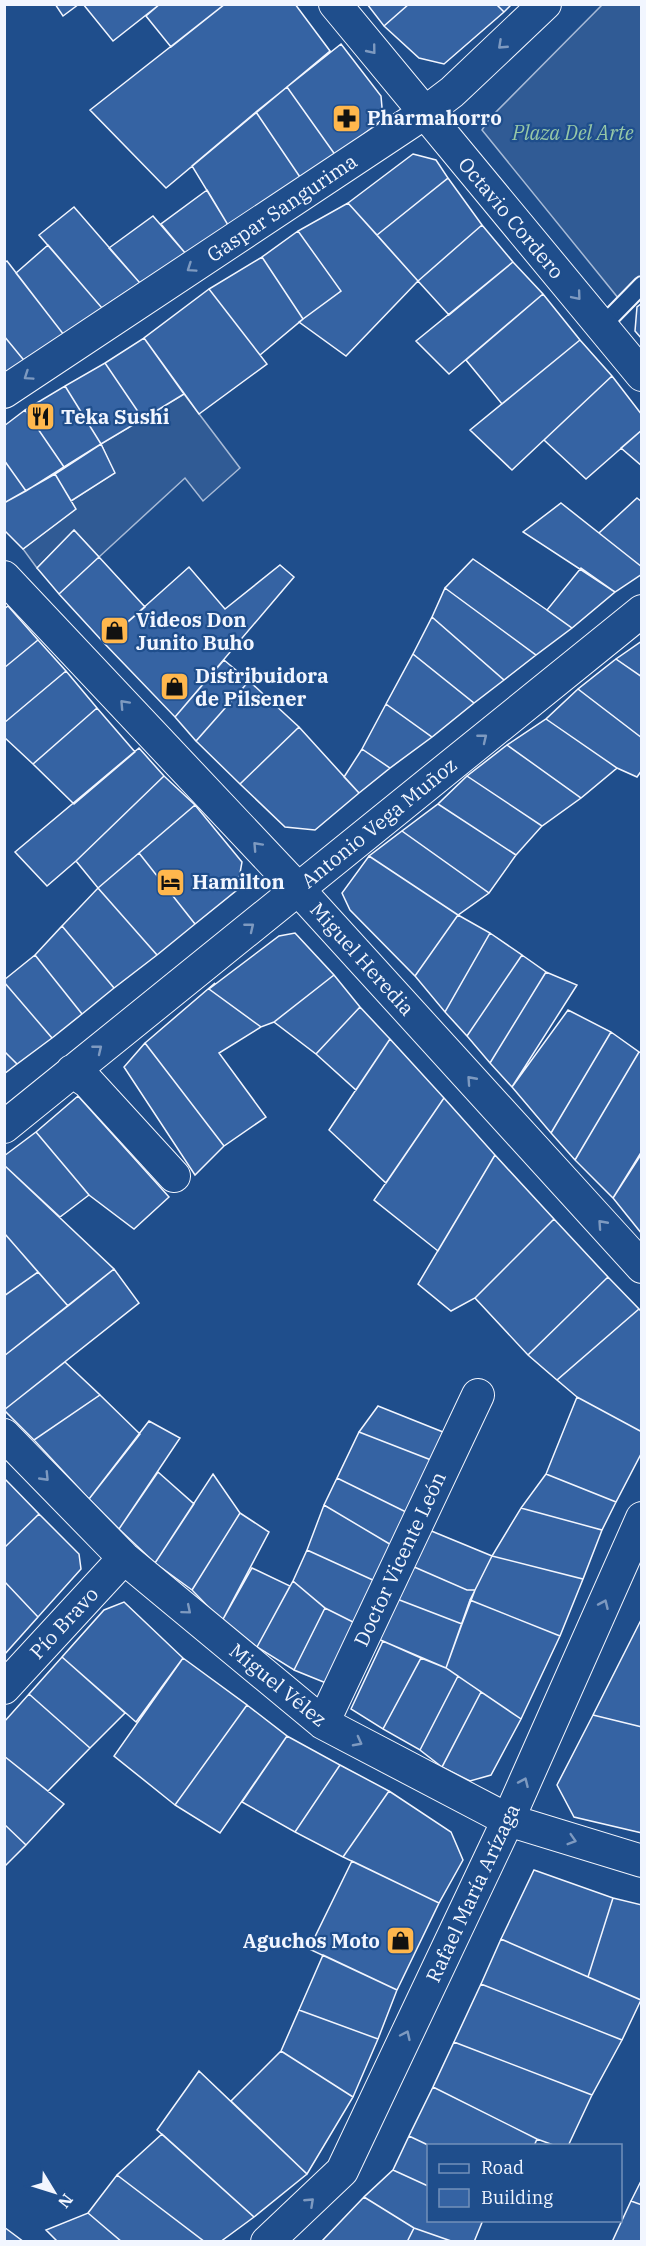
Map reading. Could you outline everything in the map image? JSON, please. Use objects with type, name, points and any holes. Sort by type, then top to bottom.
[{"type":"street","name":"Octavio Cordero","points":[[335,4],[423,114],[642,375]]},
{"type":"street","name":"Gaspar Sangurima","points":[[4,392],[423,114],[452,92],[544,4]]},
{"type":"street","name":"Miguel Heredia","points":[[4,576],[297,889],[642,1267]]},
{"type":"street","name":"Antonio Vega Muñoz","points":[[4,1127],[642,611]]},
{"type":"street","points":[[72,1071],[88,1082],[174,1176]]},
{"type":"street","name":"Doctor Vicente León","points":[[323,1723],[478,1395]]},
{"type":"street","name":"Miguel Vélez","points":[[4,1435],[124,1558],[323,1723],[507,1820],[642,1861]]},
{"type":"street","name":"Rafael María Arízaga","points":[[269,2241],[342,2171],[507,1820],[642,1518]]},
{"type":"street","name":"Pío Bravo","points":[[4,1688],[124,1558]]},
{"type":"lane","points":[[602,326],[642,285]]},
{"type":"shaded area","name":"Plaza Del Arte","points":[[602,5],[641,5],[641,276],[619,299],[482,130],[490,118]]},
{"type":"shaded area","points":[[184,394],[240,468],[203,501],[185,478],[99,557],[74,530],[37,568],[23,549],[75,509],[71,501],[114,473],[101,444]]},
{"type":"building","points":[[55,4],[79,4],[63,16]]},
{"type":"building","points":[[83,4],[160,4],[113,41]]},
{"type":"building","points":[[160,4],[225,4],[171,47],[146,16]]},
{"type":"building","points":[[225,4],[295,4],[330,51],[166,188],[90,110]]},
{"type":"building","points":[[367,4],[409,4],[384,26]]},
{"type":"building","points":[[409,4],[496,4],[504,12],[444,64],[419,58],[384,26]]},
{"type":"building","points":[[496,4],[512,4],[504,12]]},
{"type":"building","points":[[341,44],[381,96],[383,119],[336,156],[287,87]]},
{"type":"building","points":[[287,87],[336,156],[302,180],[256,112]]},
{"type":"building","points":[[256,112],[302,180],[231,230],[192,166]]},
{"type":"building","points":[[413,154],[436,160],[448,178],[377,235],[348,203]]},
{"type":"building","points":[[448,178],[482,225],[418,281],[377,235]]},
{"type":"building","points":[[207,190],[231,230],[186,254],[161,224]]},
{"type":"building","points":[[348,203],[418,281],[346,356],[299,322],[341,291],[298,231]]},
{"type":"building","points":[[74,207],[140,283],[102,308],[39,235]]},
{"type":"building","points":[[153,216],[186,254],[140,283],[109,248]]},
{"type":"building","points":[[482,225],[513,262],[449,315],[418,281]]},
{"type":"building","points":[[298,231],[341,291],[303,319],[262,257]]},
{"type":"building","points":[[48,245],[102,308],[64,335],[16,273]]},
{"type":"building","points":[[262,257],[303,319],[260,355],[209,289]]},
{"type":"building","points":[[7,261],[64,335],[27,364],[4,336],[4,263]]},
{"type":"building","points":[[513,262],[543,294],[449,374],[416,341]]},
{"type":"building","points":[[209,289],[267,364],[199,414],[144,338]]},
{"type":"building","points":[[543,294],[580,340],[502,404],[466,360]]},
{"type":"building","points":[[642,303],[642,339],[635,331],[637,307]]},
{"type":"building","points":[[4,336],[27,364],[4,379]]},
{"type":"building","points":[[144,338],[184,394],[143,419],[105,363]]},
{"type":"building","points":[[580,340],[612,376],[512,470],[470,430]]},
{"type":"building","points":[[105,363],[143,419],[101,444],[65,386]]},
{"type":"building","points":[[612,376],[642,415],[642,430],[586,479],[544,440]]},
{"type":"building","points":[[65,386],[101,444],[64,467],[25,410]]},
{"type":"building","points":[[25,410],[64,467],[26,491],[4,460],[4,426]]},
{"type":"building","points":[[642,430],[642,466],[621,448]]},
{"type":"building","points":[[101,444],[115,473],[71,501],[55,474]]},
{"type":"building","points":[[4,460],[26,491],[4,503]]},
{"type":"building","points":[[55,474],[76,509],[23,549],[4,530],[4,503]]},
{"type":"building","points":[[637,498],[642,502],[642,567],[599,533]]},
{"type":"building","points":[[561,503],[642,567],[642,574],[615,592],[523,532]]},
{"type":"building","points":[[74,530],[99,557],[59,594],[37,568]]},
{"type":"building","points":[[99,557],[145,607],[104,643],[59,594]]},
{"type":"building","points":[[473,559],[572,628],[536,655],[445,588]]},
{"type":"building","points":[[280,565],[294,577],[175,717],[104,643],[189,567],[225,609]]},
{"type":"building","points":[[581,568],[615,592],[572,628],[547,610]]},
{"type":"building","points":[[445,588],[536,655],[504,680],[432,617]]},
{"type":"building","points":[[8,606],[38,640],[4,668],[4,609]]},
{"type":"building","points":[[432,617],[504,680],[474,703],[413,654]]},
{"type":"building","points":[[38,640],[66,671],[4,723],[4,668]]},
{"type":"building","points":[[642,641],[642,677],[616,659]]},
{"type":"building","points":[[413,654],[474,703],[432,737],[386,704]]},
{"type":"building","points":[[616,659],[642,677],[642,738],[578,689]]},
{"type":"building","points":[[224,660],[249,681],[196,741],[175,717]]},
{"type":"building","points":[[66,671],[97,708],[33,764],[4,737],[4,723]]},
{"type":"building","points":[[249,681],[299,727],[240,784],[196,741]]},
{"type":"building","points":[[578,689],[642,738],[642,770],[637,777],[617,768],[546,719]]},
{"type":"building","points":[[386,704],[432,737],[390,768],[362,749]]},
{"type":"building","points":[[97,708],[135,752],[74,804],[33,764]]},
{"type":"building","points":[[546,719],[617,768],[581,798],[507,745]]},
{"type":"building","points":[[299,727],[359,793],[315,830],[285,827],[240,784]]},
{"type":"building","points":[[507,745],[581,798],[542,826],[467,776]]},
{"type":"building","points":[[139,748],[164,776],[47,886],[15,852]]},
{"type":"building","points":[[362,749],[390,768],[359,793],[344,777]]},
{"type":"building","points":[[164,776],[195,805],[98,888],[76,861]]},
{"type":"building","points":[[467,776],[542,826],[516,855],[438,804]]},
{"type":"building","points":[[438,804],[516,855],[489,893],[402,831]]},
{"type":"building","points":[[195,805],[242,862],[237,890],[195,924],[139,853]]},
{"type":"building","points":[[402,831],[489,893],[458,915],[369,856]]},
{"type":"building","points":[[139,853],[195,924],[157,955],[98,888]]},
{"type":"building","points":[[369,856],[458,915],[415,976],[350,910],[342,893]]},
{"type":"building","points":[[98,888],[157,955],[114,988],[62,926]]},
{"type":"building","points":[[458,915],[490,933],[445,1012],[415,976]]},
{"type":"building","points":[[62,926],[114,988],[82,1014],[35,955]]},
{"type":"building","points":[[295,933],[334,975],[274,1022],[261,1027],[209,989],[279,936]]},
{"type":"building","points":[[490,933],[522,955],[467,1036],[445,1012]]},
{"type":"building","points":[[35,955],[82,1014],[52,1038],[4,982]]},
{"type":"building","points":[[522,955],[546,972],[490,1063],[467,1036]]},
{"type":"building","points":[[546,972],[577,985],[512,1087],[490,1063]]},
{"type":"building","points":[[334,975],[360,1007],[316,1054],[274,1022]]},
{"type":"building","points":[[4,982],[52,1038],[17,1064],[4,1051]]},
{"type":"building","points":[[215,983],[209,989],[261,1027],[219,1053],[266,1117],[224,1146],[145,1043]]},
{"type":"building","points":[[360,1007],[390,1039],[356,1090],[316,1054]]},
{"type":"building","points":[[568,1010],[611,1032],[551,1133],[512,1087]]},
{"type":"building","points":[[611,1032],[639,1052],[575,1160],[551,1133]]},
{"type":"building","points":[[390,1039],[444,1098],[386,1183],[329,1130]]},
{"type":"building","points":[[145,1043],[224,1146],[195,1175],[124,1067]]},
{"type":"building","points":[[4,1051],[17,1064],[4,1074]]},
{"type":"building","points":[[639,1052],[642,1053],[642,1151],[613,1198],[575,1160]]},
{"type":"building","points":[[78,1096],[169,1197],[134,1229],[89,1195],[36,1132]]},
{"type":"building","points":[[444,1098],[495,1155],[438,1251],[374,1200]]},
{"type":"building","points":[[36,1132],[89,1195],[60,1217],[4,1165],[4,1156]]},
{"type":"building","points":[[642,1153],[642,1234],[613,1198]]},
{"type":"building","points":[[495,1155],[554,1219],[475,1298],[451,1311],[418,1284]]},
{"type":"building","points":[[4,1165],[114,1269],[68,1306],[4,1233]]},
{"type":"building","points":[[554,1219],[608,1277],[528,1355],[475,1298]]},
{"type":"building","points":[[4,1235],[38,1272],[4,1296]]},
{"type":"building","points":[[114,1269],[139,1303],[4,1410],[4,1356]]},
{"type":"building","points":[[38,1272],[68,1306],[4,1356],[4,1296]]},
{"type":"building","points":[[608,1277],[639,1309],[557,1380],[528,1355]]},
{"type":"building","points":[[639,1309],[642,1312],[642,1432],[577,1397],[557,1380]]},
{"type":"building","points":[[65,1362],[100,1395],[34,1440],[4,1410]]},
{"type":"building","points":[[100,1395],[140,1434],[89,1499],[34,1440]]},
{"type":"building","points":[[577,1397],[642,1432],[642,1452],[616,1502],[546,1474]]},
{"type":"building","points":[[378,1406],[443,1432],[431,1460],[359,1432]]},
{"type":"building","points":[[149,1421],[180,1438],[119,1529],[89,1499]]},
{"type":"building","points":[[359,1432],[431,1460],[406,1512],[337,1478]]},
{"type":"building","points":[[158,1472],[194,1504],[155,1563],[119,1529]]},
{"type":"building","points":[[213,1474],[240,1513],[192,1590],[155,1563]]},
{"type":"building","points":[[546,1474],[616,1502],[602,1530],[521,1508]]},
{"type":"building","points":[[4,1478],[39,1514],[4,1548]]},
{"type":"building","points":[[337,1478],[406,1512],[393,1546],[324,1505]]},
{"type":"building","points":[[324,1505],[393,1546],[375,1581],[307,1550]]},
{"type":"building","points":[[521,1508],[602,1530],[583,1579],[492,1556]]},
{"type":"building","points":[[240,1513],[269,1532],[222,1621],[192,1590]]},
{"type":"building","points":[[39,1514],[79,1554],[81,1569],[38,1617],[4,1581],[4,1548]]},
{"type":"building","points":[[429,1530],[492,1556],[475,1590],[467,1590],[412,1566]]},
{"type":"building","points":[[307,1550],[375,1581],[355,1623],[325,1608],[293,1581]]},
{"type":"building","points":[[492,1556],[583,1579],[560,1636],[470,1600]]},
{"type":"building","points":[[412,1566],[467,1590],[475,1590],[462,1624],[397,1599]]},
{"type":"building","points":[[252,1568],[290,1586],[257,1647],[222,1621]]},
{"type":"building","points":[[4,1581],[38,1617],[4,1655]]},
{"type":"building","points":[[293,1581],[325,1608],[294,1670],[257,1647]]},
{"type":"building","points":[[397,1599],[462,1624],[446,1668],[378,1639]]},
{"type":"building","points":[[470,1600],[560,1636],[521,1719],[446,1668]]},
{"type":"building","points":[[124,1602],[183,1658],[136,1722],[62,1657],[104,1610]]},
{"type":"building","points":[[325,1608],[355,1623],[326,1683],[294,1670]]},
{"type":"building","points":[[642,1618],[642,1727],[593,1715]]},
{"type":"building","points":[[383,1641],[421,1658],[383,1729],[351,1709]]},
{"type":"building","points":[[62,1657],[125,1713],[90,1748],[29,1694]]},
{"type":"building","points":[[183,1658],[247,1705],[175,1805],[114,1756]]},
{"type":"building","points":[[421,1658],[446,1668],[458,1676],[420,1750],[383,1729]]},
{"type":"building","points":[[458,1676],[481,1692],[442,1767],[420,1750]]},
{"type":"building","points":[[481,1692],[521,1719],[491,1775],[470,1781],[442,1767]]},
{"type":"building","points":[[29,1694],[90,1748],[48,1791],[4,1756],[4,1722]]},
{"type":"building","points":[[247,1705],[287,1736],[220,1833],[175,1805]]},
{"type":"building","points":[[593,1715],[642,1727],[642,1833],[574,1817],[557,1785]]},
{"type":"building","points":[[287,1736],[340,1765],[295,1832],[242,1802]]},
{"type":"building","points":[[4,1756],[64,1804],[26,1845],[4,1824]]},
{"type":"building","points":[[340,1765],[389,1791],[343,1857],[295,1832]]},
{"type":"building","points":[[389,1791],[451,1832],[463,1860],[439,1903],[343,1857]]},
{"type":"building","points":[[4,1824],[26,1845],[4,1867]]},
{"type":"building","points":[[352,1861],[439,1903],[397,1990],[309,1949]]},
{"type":"building","points":[[534,1870],[613,1898],[588,1977],[501,1939]]},
{"type":"building","points":[[613,1898],[642,1905],[641,2000],[588,1977]]},
{"type":"building","points":[[501,1939],[641,2000],[622,2040],[481,1984]]},
{"type":"building","points":[[323,1955],[397,1990],[378,2039],[299,2010]]},
{"type":"building","points":[[481,1984],[622,2040],[592,2095],[454,2042]]},
{"type":"building","points":[[299,2010],[378,2039],[353,2097],[281,2051]]},
{"type":"building","points":[[454,2042],[592,2095],[569,2144],[551,2144],[433,2087]]},
{"type":"building","points":[[281,2051],[353,2097],[307,2174],[231,2101]]},
{"type":"building","points":[[199,2071],[307,2174],[254,2217],[157,2130]]},
{"type":"building","points":[[433,2087],[537,2139],[535,2144],[427,2145],[409,2136]]},
{"type":"building","points":[[162,2134],[254,2217],[220,2242],[205,2242],[117,2175]]},
{"type":"building","points":[[409,2136],[427,2145],[427,2186],[393,2170]]},
{"type":"building","points":[[393,2170],[427,2186],[427,2222],[482,2222],[474,2242],[454,2242],[414,2228],[364,2197]]},
{"type":"building","points":[[117,2175],[205,2242],[122,2242],[88,2213]]},
{"type":"building","points":[[642,2179],[642,2205],[631,2201]]},
{"type":"building","points":[[364,2197],[414,2228],[407,2242],[321,2242]]},
{"type":"building","points":[[631,2201],[642,2205],[642,2242],[612,2242]]},
{"type":"building","points":[[88,2213],[122,2242],[58,2242],[46,2230]]},
{"type":"building","points":[[4,2227],[24,2242],[4,2242]]},
{"type":"building","points":[[414,2228],[454,2242],[407,2242]]},
{"type":"place","name":"Pharmahorro","points":[[346,118]]},
{"type":"place","name":"Teka Sushi","points":[[40,417]]},
{"type":"place","name":"Videos Don Junito Buho","points":[[115,631]]},
{"type":"place","name":"Distribuidora de Pilsener","points":[[174,687]]},
{"type":"place","name":"Hamilton","points":[[171,882]]},
{"type":"place","name":"Aguchos Moto","points":[[401,1941]]}]
